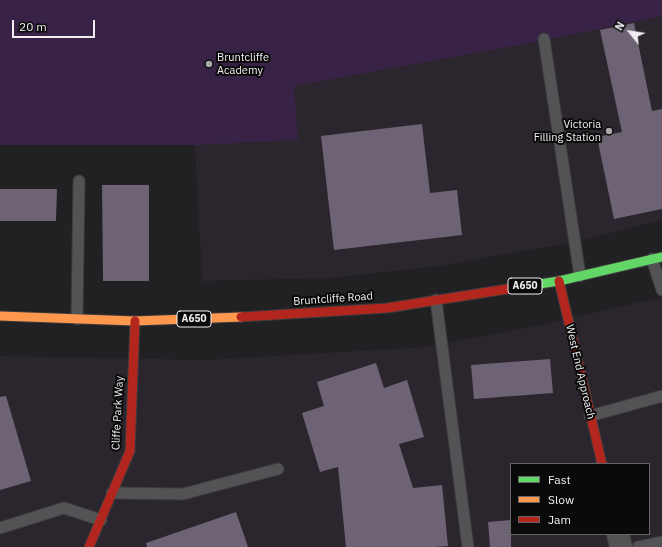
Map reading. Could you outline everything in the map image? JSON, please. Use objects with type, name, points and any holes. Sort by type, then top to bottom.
[{"type":"main road","name":"Bruntcliffe Road","points":[[0,316],[135,321],[224,318],[388,308],[559,281],[657,258]]},
{"type":"main road","name":"West End Approach","points":[[559,281],[602,463]]},
{"type":"main road","name":"Cliffe Park Way","points":[[89,547],[130,451],[135,321]]},
{"type":"street","points":[[618,535],[621,547]]},
{"type":"lane","points":[[544,39],[580,276]]},
{"type":"lane","points":[[76,319],[79,181]]},
{"type":"lane","points":[[657,258],[662,290]]},
{"type":"lane","points":[[436,300],[468,547]]},
{"type":"lane","points":[[590,416],[662,396]]},
{"type":"lane","points":[[112,493],[183,494],[278,469]]},
{"type":"lane","points":[[0,528],[64,508],[101,520]]},
{"type":"lane","points":[[638,547],[662,542]]},
{"type":"shaded area","points":[[0,0],[662,0],[662,220],[575,242],[439,266],[331,278],[202,281],[195,145],[0,145]]},
{"type":"shaded area","name":"Bruntcliffe Academy","points":[[0,0],[662,0],[662,16],[541,41],[294,86],[298,140],[195,145],[0,145]]},
{"type":"shaded area","points":[[662,297],[662,547],[0,547],[0,356],[206,360],[425,347],[531,327]]},
{"type":"building","points":[[634,23],[652,111],[662,109],[662,209],[614,219],[597,137],[622,132],[600,30]]},
{"type":"building","points":[[422,124],[430,193],[457,190],[462,235],[334,250],[321,136]]},
{"type":"building","points":[[102,185],[149,185],[149,281],[103,281]]},
{"type":"building","points":[[0,189],[57,189],[56,221],[0,221]]},
{"type":"building","points":[[550,359],[553,393],[474,399],[471,365]]},
{"type":"building","points":[[376,363],[384,388],[407,380],[424,437],[399,444],[413,488],[442,485],[448,546],[346,547],[338,467],[320,472],[302,413],[324,406],[317,382]]},
{"type":"building","points":[[6,396],[31,481],[0,490],[0,397]]},
{"type":"building","points":[[236,512],[248,547],[147,547],[146,543]]},
{"type":"building","points":[[510,520],[511,547],[490,547],[488,522]]},
{"type":"traffic: fast","points":[[520,287],[559,281],[662,257]]},
{"type":"traffic: slow","points":[[0,316],[135,321],[241,317]]},
{"type":"traffic: jam","points":[[559,281],[602,463]]},
{"type":"traffic: jam","points":[[241,317],[387,308],[520,287]]},
{"type":"traffic: jam","points":[[89,547],[130,451],[135,321]]},
{"type":"place","name":"Bruntcliffe Academy","points":[[209,64]]},
{"type":"place","name":"Victoria Filling Station","points":[[609,131]]}]
